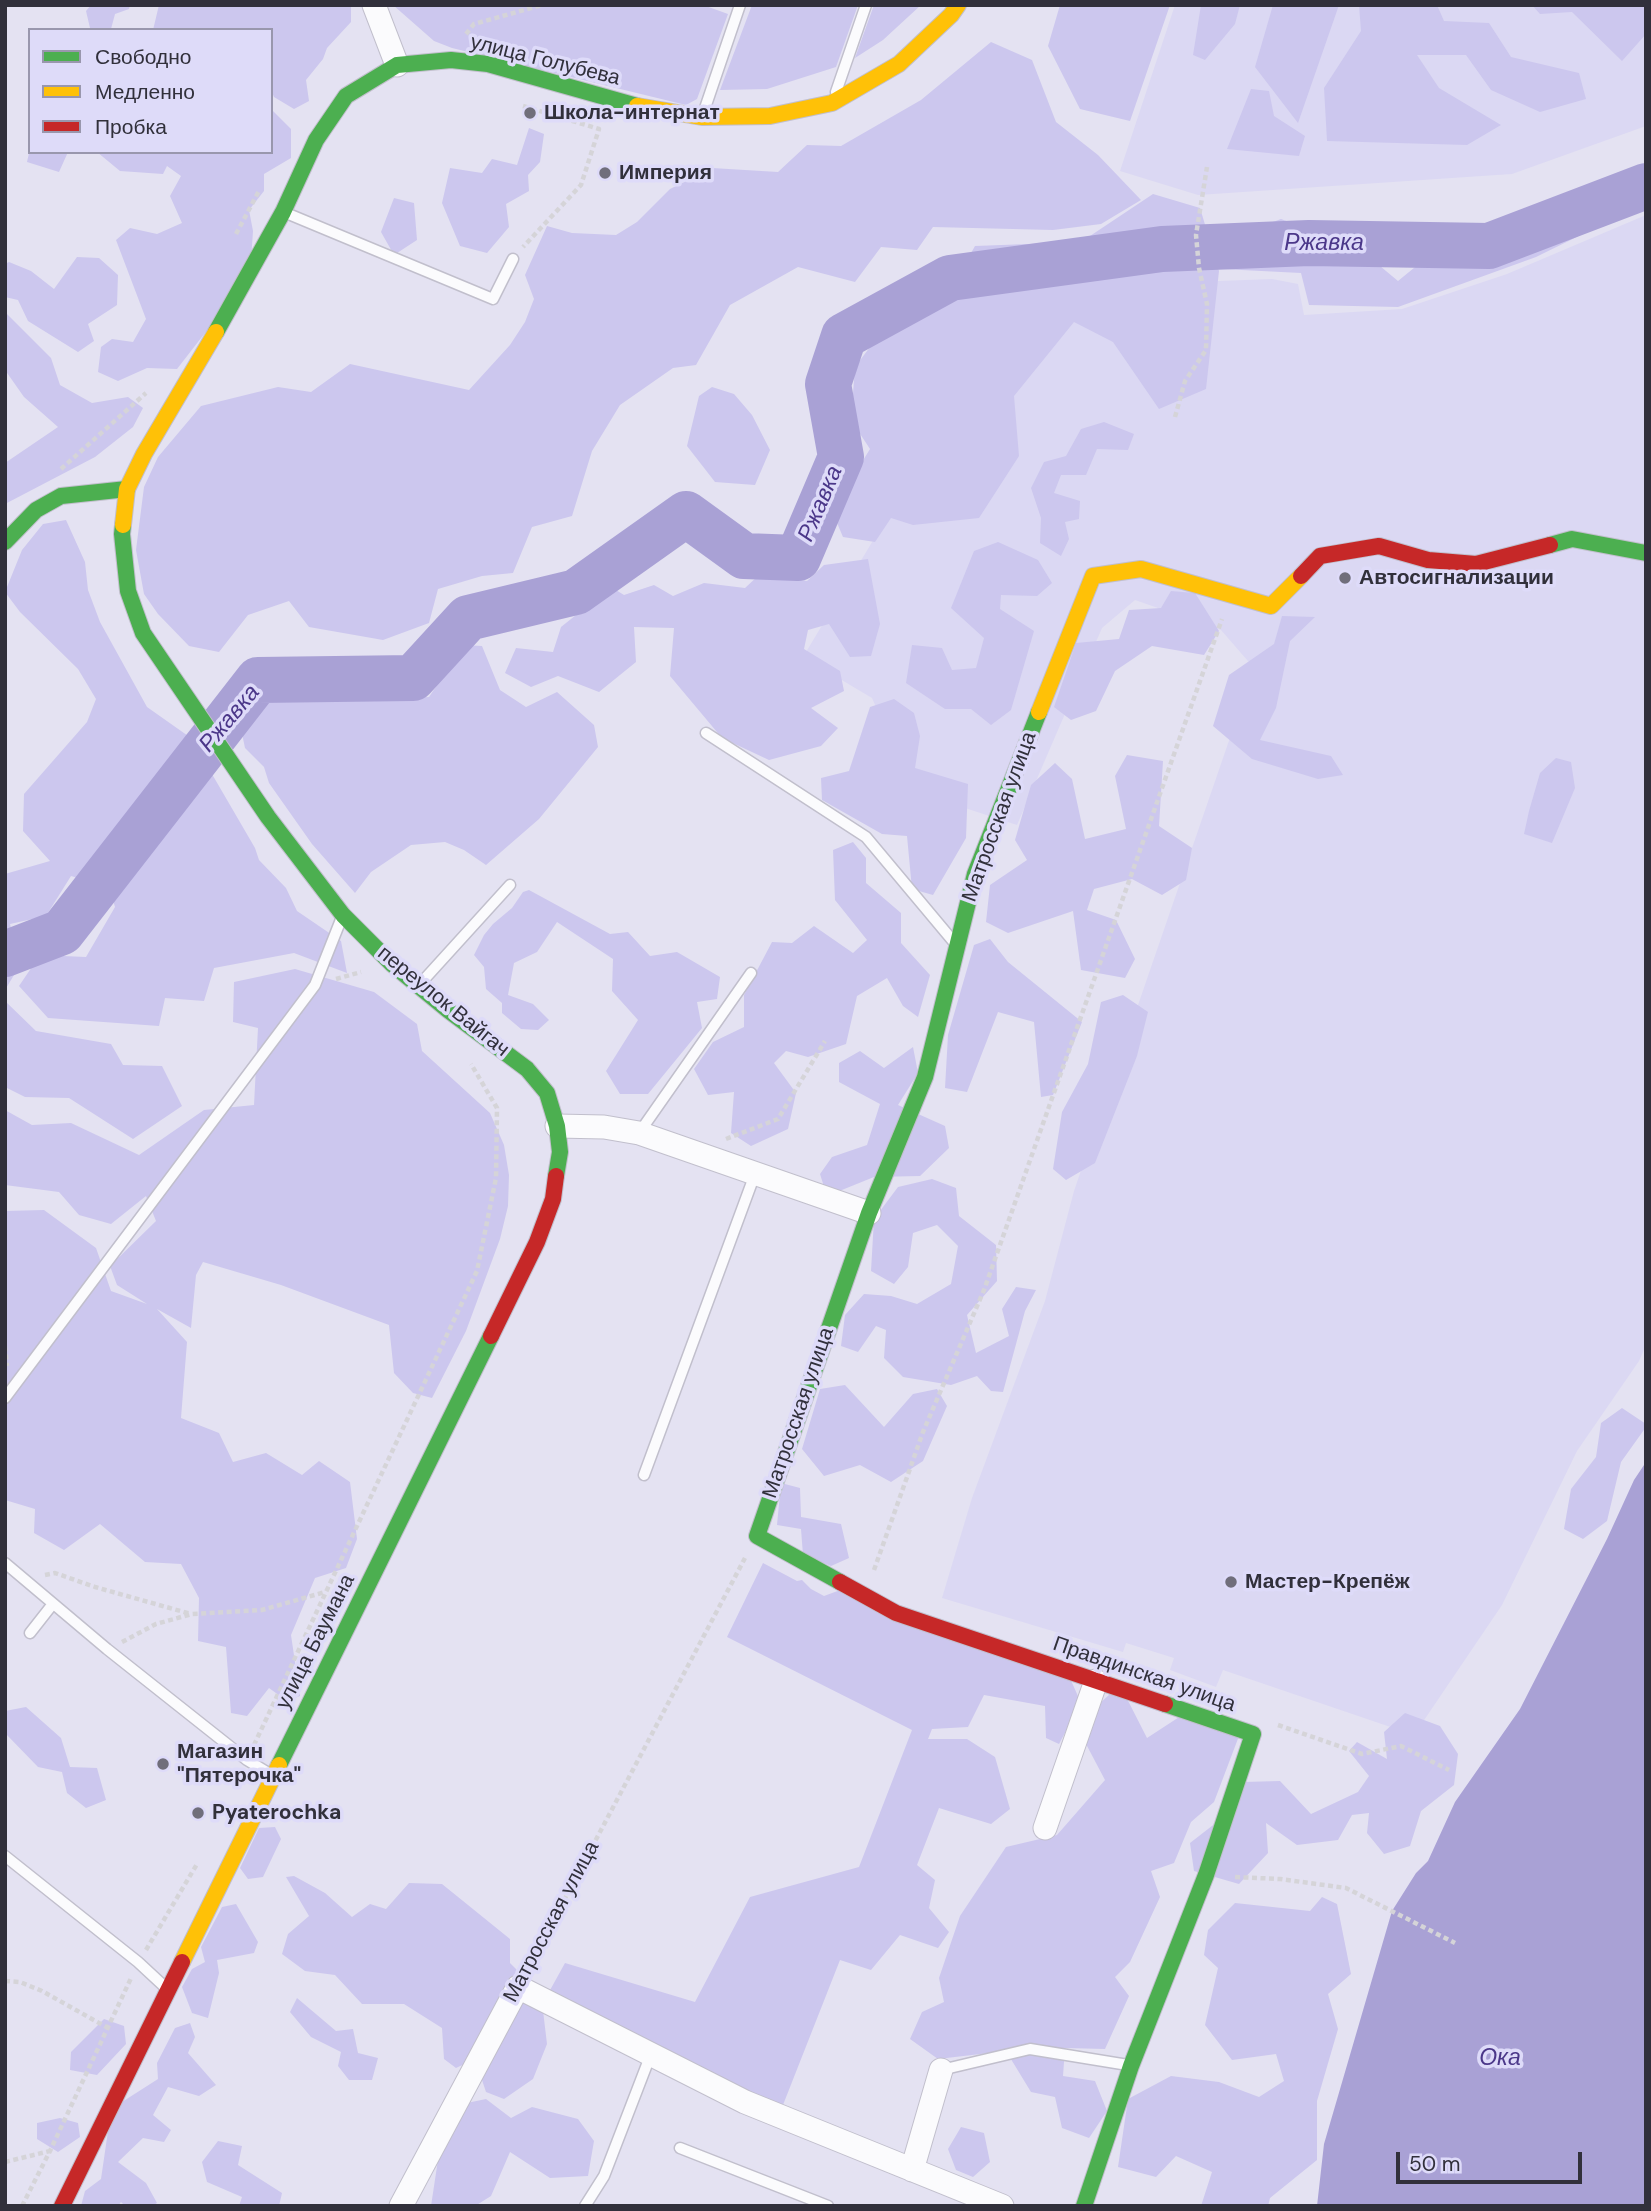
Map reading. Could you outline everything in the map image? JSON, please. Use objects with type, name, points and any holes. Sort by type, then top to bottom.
[{"type":"street","points":[[374,5],[397,65]]},
{"type":"street","name":"улица Голубева","points":[[127,489],[144,454],[225,318],[283,212],[316,140],[346,96],[397,65],[451,60],[488,64],[648,109],[702,117],[770,116],[832,103],[899,64],[951,15],[958,5]]},
{"type":"street","points":[[5,542],[12,528],[61,496],[127,489]]},
{"type":"street","name":"переулок Вайгач","points":[[127,489],[122,534],[128,591],[144,633],[268,817],[343,915],[392,964],[527,1069],[547,1093],[557,1126]]},
{"type":"street","points":[[1231,595],[1271,607],[1320,556],[1379,546],[1429,560],[1476,564],[1572,539],[1646,553]]},
{"type":"street","name":"Матросская улица","points":[[757,1536],[869,1213],[925,1077],[975,874],[1093,576],[1141,569],[1231,595]]},
{"type":"street","points":[[557,1126],[639,1133],[869,1213]]},
{"type":"street","name":"улица Баумана","points":[[62,2206],[545,1224],[558,1175],[560,1152],[557,1126]]},
{"type":"street","name":"Правдинская улица","points":[[757,1536],[896,1613],[1253,1734],[1206,1875],[1131,2066],[1084,2206]]},
{"type":"street","points":[[1045,1828],[1096,1681]]},
{"type":"street","points":[[518,1987],[745,2102],[1002,2206]]},
{"type":"street","name":"Матросская улица","points":[[401,2206],[518,1987]]},
{"type":"street","points":[[912,2170],[941,2070]]},
{"type":"lane","points":[[702,117],[739,7],[726,5]]},
{"type":"lane","points":[[832,103],[866,5]]},
{"type":"lane","points":[[283,212],[493,299],[513,258]]},
{"type":"lane","points":[[706,733],[866,837],[957,946]]},
{"type":"lane","points":[[418,986],[510,885]]},
{"type":"lane","points":[[5,1398],[315,985],[343,915]]},
{"type":"lane","points":[[639,1133],[751,972]]},
{"type":"lane","points":[[643,1475],[755,1174]]},
{"type":"lane","points":[[5,1563],[107,1649],[247,1760],[273,1776]]},
{"type":"lane","points":[[30,1633],[52,1605]]},
{"type":"lane","points":[[5,1856],[138,1962],[168,1990]]},
{"type":"lane","points":[[941,2070],[1030,2049],[1131,2066]]},
{"type":"lane","points":[[585,2206],[604,2176],[650,2054]]},
{"type":"lane","points":[[681,2148],[828,2206]]},
{"type":"path","points":[[460,39],[474,24],[541,5]]},
{"type":"path","points":[[513,258],[581,185],[598,129],[516,103]]},
{"type":"path","points":[[1175,417],[1185,381],[1206,350],[1207,304],[1199,268],[1196,235],[1207,167]]},
{"type":"path","points":[[233,240],[265,179]]},
{"type":"path","points":[[60,469],[156,384]]},
{"type":"path","points":[[865,1595],[923,1432],[984,1290],[1231,595]]},
{"type":"path","points":[[315,985],[392,964]]},
{"type":"path","points":[[692,1152],[778,1119],[825,1041]]},
{"type":"path","points":[[247,1760],[477,1271],[496,1178],[496,1108],[471,1063]]},
{"type":"path","name":"Матросская улица","points":[[518,1987],[757,1536]]},
{"type":"path","points":[[24,1579],[55,1573],[94,1587],[192,1614]]},
{"type":"path","points":[[107,1649],[156,1624],[192,1614],[262,1610],[326,1592]]},
{"type":"path","points":[[1276,1724],[1362,1754],[1401,1746],[1449,1770]]},
{"type":"path","points":[[22,2206],[138,1962],[200,1859]]},
{"type":"path","points":[[1206,1875],[1280,1879],[1346,1888],[1455,1942]]},
{"type":"path","points":[[5,1981],[20,1982],[42,1991],[108,2028]]},
{"type":"path","points":[[5,2162],[50,2151]]},
{"type":"shaded area","points":[[91,5],[130,5],[129,9],[115,14],[111,28],[90,28],[86,11]]},
{"type":"shaded area","points":[[159,5],[351,5],[351,22],[327,48],[323,59],[306,80],[309,101],[294,109],[273,95],[273,28],[153,28]]},
{"type":"shaded area","points":[[393,5],[703,5],[728,14],[697,99],[686,105],[452,48],[434,41]]},
{"type":"shaded area","points":[[752,5],[858,5],[836,67],[767,89],[720,90]]},
{"type":"shaded area","points":[[874,5],[921,5],[883,40],[855,58]]},
{"type":"shaded area","points":[[1060,5],[1170,5],[1130,121],[1080,109],[1048,46]]},
{"type":"shaded area","points":[[1175,5],[1646,5],[1646,126],[1512,174],[1198,195],[1120,171]]},
{"type":"shaded area","points":[[1201,5],[1240,5],[1235,24],[1205,60],[1193,55]]},
{"type":"shaded area","points":[[1273,5],[1339,5],[1298,123],[1255,67]]},
{"type":"shaded area","points":[[1359,5],[1437,5],[1444,21],[1489,23],[1511,57],[1579,73],[1586,99],[1540,112],[1491,90],[1466,55],[1417,55],[1439,88],[1501,125],[1467,145],[1327,141],[1324,88],[1361,31]]},
{"type":"shaded area","points":[[1532,5],[1646,5],[1646,34],[1622,61],[1572,12],[1540,14]]},
{"type":"shaded area","points":[[991,42],[1032,60],[1056,122],[1098,155],[1141,200],[1101,224],[1053,230],[933,227],[917,250],[881,247],[855,282],[798,267],[730,305],[696,365],[673,368],[620,405],[592,451],[572,516],[532,527],[513,573],[482,576],[438,589],[429,623],[383,640],[309,627],[289,601],[248,615],[219,652],[189,646],[158,614],[144,594],[136,550],[144,487],[158,457],[201,406],[278,387],[311,392],[350,364],[469,390],[510,345],[525,322],[534,299],[525,275],[547,226],[572,233],[616,235],[637,222],[670,189],[712,168],[778,172],[807,145],[841,146],[921,100]]},
{"type":"shaded area","points":[[1251,89],[1269,91],[1274,116],[1305,136],[1299,156],[1227,149]]},
{"type":"shaded area","points":[[273,111],[291,129],[291,158],[264,174],[264,191],[249,210],[253,231],[250,275],[177,369],[147,368],[118,381],[98,372],[101,347],[112,339],[133,342],[146,319],[116,240],[130,228],[157,234],[182,223],[170,196],[181,176],[167,166],[163,174],[120,171],[99,154],[273,154]]},
{"type":"shaded area","points":[[529,128],[544,134],[540,162],[528,175],[529,191],[506,204],[509,227],[487,253],[460,246],[442,203],[450,168],[482,173],[492,159],[517,165]]},
{"type":"shaded area","points":[[29,154],[67,154],[59,172],[27,162]]},
{"type":"shaded area","points":[[1646,187],[1646,209],[1597,227],[1536,257],[1398,307],[1309,305],[1301,273],[1222,269],[1214,238],[1228,228],[1263,235],[1268,224],[1281,219],[1319,233],[1326,252],[1368,256],[1398,281],[1420,263],[1459,265],[1481,226],[1507,230],[1584,191]]},
{"type":"shaded area","points":[[1153,194],[1200,208],[1219,271],[1206,389],[1159,409],[1113,342],[1074,322],[1014,396],[1019,456],[979,518],[913,525],[891,518],[875,542],[843,537],[832,511],[870,449],[851,420],[855,367],[885,327],[905,320],[923,282],[962,269],[975,246],[1081,242]]},
{"type":"shaded area","points":[[394,198],[414,203],[417,240],[394,255],[381,232]]},
{"type":"shaded area","points":[[1646,215],[1646,1345],[1639,1361],[1577,1451],[1502,1605],[1414,1735],[1223,1670],[1216,1687],[1170,1670],[1174,1658],[1126,1643],[1123,1652],[942,1598],[972,1498],[1045,1301],[1074,1191],[1254,668],[1221,630],[1135,600],[1102,628],[1017,825],[913,791],[872,698],[803,657],[990,346],[1088,286],[1272,279],[1298,284],[1304,315],[1402,309],[1507,274]]},
{"type":"shaded area","points":[[77,257],[99,258],[118,275],[117,305],[88,324],[94,341],[78,352],[28,321],[18,300],[5,297],[5,264],[9,262],[31,271],[54,289]]},
{"type":"shaded area","points":[[5,312],[51,358],[60,385],[92,403],[128,397],[143,408],[133,427],[95,457],[5,504],[5,463],[58,427],[24,397],[5,370]]},
{"type":"shaded area","points":[[712,387],[734,394],[752,415],[770,450],[755,485],[715,482],[687,446],[699,396]]},
{"type":"shaded area","points":[[1104,422],[1134,434],[1128,450],[1097,449],[1086,475],[1061,475],[1054,493],[1080,501],[1079,519],[1065,522],[1069,539],[1061,556],[1040,543],[1041,518],[1031,488],[1044,462],[1066,456],[1081,429]]},
{"type":"shaded area","points":[[66,520],[85,562],[88,590],[100,622],[147,707],[191,738],[255,848],[259,860],[286,888],[297,911],[341,941],[347,973],[294,953],[214,968],[204,1001],[165,998],[159,1026],[48,1018],[19,986],[40,955],[86,957],[115,907],[109,887],[71,876],[46,916],[10,924],[20,965],[5,990],[5,874],[50,861],[23,831],[24,794],[87,722],[96,699],[78,669],[20,612],[5,592],[22,550],[43,524]]},
{"type":"shaded area","points":[[998,542],[1038,560],[1052,583],[1037,596],[1001,595],[1000,609],[1034,631],[1011,710],[991,725],[971,709],[945,709],[906,683],[912,645],[942,648],[952,670],[976,668],[984,638],[951,608],[974,551]]},
{"type":"shaded area","points":[[868,559],[880,624],[871,656],[850,657],[829,624],[808,630],[804,649],[840,671],[844,691],[811,708],[838,728],[821,746],[769,760],[722,738],[670,676],[674,628],[634,627],[636,662],[599,692],[558,676],[531,687],[505,673],[516,648],[553,652],[561,627],[611,587],[624,595],[654,585],[673,596],[704,583],[745,588],[759,575],[807,581],[824,565]]},
{"type":"shaded area","points":[[1171,591],[1195,593],[1219,631],[1204,655],[1152,646],[1115,671],[1096,711],[1071,720],[1054,707],[1076,643],[1119,639],[1129,610],[1161,608]]},
{"type":"shaded area","points":[[1282,616],[1315,617],[1290,641],[1276,708],[1260,740],[1331,756],[1343,775],[1318,779],[1252,759],[1213,726],[1229,675],[1274,644]]},
{"type":"shaded area","points":[[464,645],[482,646],[500,690],[526,707],[557,692],[594,725],[598,747],[539,819],[486,865],[464,850],[445,842],[411,845],[371,872],[355,893],[312,844],[269,783],[264,767],[245,748],[235,700],[249,681],[281,695],[290,671],[306,659],[340,669],[350,688],[374,701],[429,697]]},
{"type":"shaded area","points":[[894,699],[914,713],[920,736],[915,768],[968,784],[966,838],[933,895],[912,889],[907,836],[882,834],[822,800],[821,778],[849,771],[870,707]]},
{"type":"shaded area","points":[[1127,755],[1163,761],[1159,826],[1192,848],[1186,880],[1162,895],[1132,879],[1094,889],[1087,910],[1116,920],[1135,959],[1125,978],[1081,970],[1073,911],[1008,933],[986,922],[990,885],[1027,860],[1015,840],[1031,785],[1055,763],[1072,779],[1085,839],[1126,829],[1115,776]]},
{"type":"shaded area","points":[[1556,758],[1571,762],[1575,788],[1552,843],[1524,834],[1540,773]]},
{"type":"shaded area","points":[[853,842],[866,858],[866,883],[901,913],[901,943],[930,975],[918,1017],[903,1006],[887,978],[857,996],[846,1044],[808,1057],[786,1051],[774,1063],[796,1093],[788,1129],[751,1146],[731,1133],[734,1092],[708,1095],[694,1069],[713,1042],[744,1027],[744,995],[772,942],[792,943],[814,926],[853,953],[867,940],[835,900],[833,850]]},
{"type":"shaded area","points":[[529,890],[610,934],[628,932],[650,956],[677,952],[720,977],[717,999],[697,1002],[702,1028],[648,1094],[620,1094],[606,1071],[638,1020],[612,991],[613,959],[557,922],[537,952],[514,963],[508,995],[533,1004],[549,1020],[538,1030],[521,1029],[502,1013],[502,1003],[486,989],[484,967],[474,955],[493,924],[512,908],[523,892]]},
{"type":"shaded area","points":[[990,939],[1008,962],[1082,1022],[1053,1095],[1041,1097],[1034,1022],[998,1012],[967,1092],[945,1088],[948,1035],[974,945]]},
{"type":"shaded area","points":[[295,969],[374,992],[417,1024],[422,1051],[490,1113],[504,1145],[509,1175],[508,1206],[500,1239],[466,1331],[432,1398],[413,1393],[394,1373],[389,1325],[281,1285],[203,1262],[196,1275],[191,1328],[157,1309],[187,1342],[181,1418],[219,1433],[233,1462],[266,1453],[302,1475],[319,1461],[350,1482],[357,1539],[346,1568],[315,1578],[291,1635],[300,1696],[287,1701],[269,1688],[247,1716],[231,1713],[226,1647],[198,1641],[199,1598],[181,1564],[145,1562],[100,1524],[64,1550],[34,1533],[35,1509],[5,1500],[5,1211],[44,1210],[96,1248],[111,1291],[147,1304],[117,1285],[110,1266],[156,1221],[146,1196],[111,1224],[79,1215],[59,1192],[5,1185],[5,1110],[32,1125],[71,1123],[139,1155],[204,1110],[254,1105],[258,1028],[233,1022],[234,982]]},
{"type":"shaded area","points":[[1123,995],[1148,1012],[1137,1056],[1095,1163],[1066,1180],[1053,1169],[1062,1112],[1088,1064],[1101,1002]]},
{"type":"shaded area","points":[[5,1001],[36,1031],[111,1044],[123,1065],[162,1066],[182,1106],[133,1139],[69,1098],[25,1097],[5,1087]]},
{"type":"shaded area","points":[[913,1047],[918,1073],[898,1105],[945,1126],[949,1148],[920,1176],[874,1177],[827,1196],[820,1174],[832,1157],[867,1145],[880,1104],[839,1082],[839,1063],[860,1051],[884,1068]]},
{"type":"shaded area","points":[[932,1179],[956,1188],[959,1216],[996,1245],[997,1281],[967,1315],[976,1353],[1009,1336],[1002,1309],[1016,1287],[1036,1290],[1025,1311],[1003,1392],[991,1391],[977,1376],[951,1385],[903,1377],[884,1358],[886,1330],[876,1326],[858,1352],[841,1346],[845,1315],[864,1294],[891,1296],[917,1304],[951,1284],[958,1246],[937,1225],[913,1233],[908,1267],[894,1284],[871,1271],[874,1219],[898,1187]]},
{"type":"shaded area","points":[[845,1385],[884,1427],[913,1394],[937,1389],[947,1406],[923,1461],[891,1482],[860,1465],[824,1476],[802,1449],[820,1389]]},
{"type":"shaded area","points":[[1622,1408],[1646,1424],[1646,1427],[1621,1462],[1607,1521],[1583,1539],[1564,1529],[1571,1489],[1596,1457],[1601,1423]]},
{"type":"shaded area","points":[[781,1483],[800,1488],[801,1517],[841,1524],[849,1558],[831,1566],[803,1555],[801,1529],[777,1525]]},
{"type":"shaded area","points":[[763,1563],[797,1581],[802,1580],[824,1596],[843,1589],[1069,1676],[1081,1703],[1059,1744],[1046,1738],[1045,1706],[984,1695],[968,1727],[932,1729],[928,1739],[967,1739],[995,1757],[1010,1809],[991,1824],[939,1808],[917,1865],[935,1880],[929,1908],[949,1932],[938,1948],[900,1935],[871,1970],[840,1960],[781,2110],[549,1992],[565,1963],[695,2002],[750,1897],[859,1867],[912,1730],[727,1637]]},
{"type":"shaded area","points":[[1120,1685],[1147,1738],[1193,1708],[1239,1736],[1214,1802],[1191,1822],[1174,1863],[1151,1871],[1160,1897],[1130,1962],[1115,1977],[1129,1996],[1105,2049],[1065,2048],[1063,2076],[1095,2081],[1107,2111],[1089,2138],[1062,2128],[1055,2097],[1031,2092],[1006,2051],[938,2059],[910,2039],[922,2012],[944,2002],[939,1978],[960,1916],[1006,1847],[1057,1835],[1105,1780],[1086,1744],[1088,1714]]},
{"type":"shaded area","points":[[26,1707],[61,1738],[70,1767],[97,1768],[106,1800],[86,1808],[67,1793],[62,1772],[38,1767],[5,1733],[5,1711]]},
{"type":"shaded area","points":[[1405,1713],[1440,1726],[1458,1754],[1454,1785],[1421,1811],[1410,1846],[1384,1854],[1367,1833],[1369,1813],[1352,1815],[1338,1840],[1297,1845],[1266,1823],[1268,1853],[1239,1884],[1194,1871],[1190,1843],[1235,1808],[1243,1782],[1280,1781],[1311,1814],[1358,1792],[1369,1776],[1349,1751],[1357,1742],[1387,1759],[1384,1732]]},
{"type":"shaded area","points":[[275,1827],[281,1839],[263,1877],[248,1879],[240,1868],[259,1828]]},
{"type":"shaded area","points":[[294,1876],[325,1893],[352,1917],[370,1904],[386,1909],[409,1883],[442,1884],[510,1939],[510,1963],[541,1994],[547,2044],[533,2079],[504,2099],[486,2092],[475,2059],[456,2068],[444,2059],[442,2028],[404,2004],[362,2004],[335,1975],[305,1971],[282,1954],[288,1934],[309,1916],[286,1877]]},
{"type":"shaded area","points":[[1322,1897],[1337,1904],[1351,1974],[1328,1994],[1338,2029],[1317,2101],[1317,2160],[1270,2198],[1268,2206],[1201,2206],[1212,2172],[1176,2156],[1156,2177],[1118,2167],[1128,2099],[1171,2076],[1219,2082],[1259,2097],[1284,2081],[1276,2054],[1232,2060],[1205,2025],[1218,1968],[1204,1955],[1208,1930],[1235,1903],[1310,1911]]},
{"type":"shaded area","points":[[236,1904],[258,1942],[254,1953],[217,1960],[219,1973],[208,2018],[192,2013],[182,1987],[192,1969],[205,1962],[201,1947],[222,1907]]},
{"type":"shaded area","points":[[297,1998],[336,2031],[353,2029],[358,2053],[378,2058],[372,2080],[349,2080],[338,2066],[341,2052],[311,2037],[290,2012]]},
{"type":"shaded area","points":[[104,2019],[124,2026],[126,2044],[97,2075],[70,2070],[71,2052]]},
{"type":"shaded area","points":[[190,2023],[195,2037],[188,2053],[216,2085],[199,2096],[168,2087],[153,2115],[171,2130],[164,2142],[143,2138],[118,2162],[146,2183],[157,2203],[152,2206],[125,2206],[121,2202],[118,2206],[81,2206],[85,2191],[101,2179],[108,2131],[122,2102],[158,2079],[157,2063],[175,2028]]},
{"type":"shaded area","points":[[486,2099],[511,2118],[532,2107],[578,2119],[594,2141],[588,2176],[550,2178],[510,2152],[491,2196],[475,2206],[431,2206],[441,2140],[462,2104]]},
{"type":"shaded area","points":[[60,2118],[78,2123],[80,2137],[58,2152],[37,2139],[37,2123]]},
{"type":"shaded area","points":[[961,2127],[984,2133],[990,2162],[973,2177],[956,2170],[948,2149]]},
{"type":"shaded area","points":[[218,2141],[242,2146],[238,2165],[282,2193],[279,2206],[239,2206],[242,2197],[207,2182],[202,2162]]},
{"type":"water","name":"Ока","points":[[1646,1462],[1646,2206],[1317,2206],[1324,2144],[1392,1911],[1416,1873],[1428,1861],[1455,1802],[1520,1709],[1607,1539],[1634,1480]]},
{"type":"waterway","name":"Ржавка","points":[[5,954],[62,932],[258,680],[413,678],[468,618],[576,592],[686,514],[744,556],[798,558],[841,457],[828,384],[844,336],[950,278],[1162,249],[1309,243],[1489,246],[1646,186]]},
{"type":"traffic: fast","points":[[216,332],[283,212],[316,140],[346,96],[397,65],[451,60],[488,64],[637,106]]},
{"type":"traffic: fast","points":[[5,542],[36,510],[61,496],[127,489]]},
{"type":"traffic: fast","points":[[123,525],[128,591],[143,633],[268,817],[343,915],[392,964],[527,1069],[547,1093],[557,1126],[560,1152],[556,1176]]},
{"type":"traffic: fast","points":[[1550,545],[1572,539],[1646,553]]},
{"type":"traffic: fast","points":[[840,1582],[757,1536],[869,1213],[925,1077],[975,874],[1039,712]]},
{"type":"traffic: fast","points":[[279,1765],[491,1336]]},
{"type":"traffic: fast","points":[[1084,2206],[1131,2066],[1206,1875],[1253,1734],[1165,1704]]},
{"type":"traffic: slow","points":[[637,106],[702,117],[770,116],[832,103],[899,64],[951,15],[958,5]]},
{"type":"traffic: slow","points":[[123,525],[127,489],[144,454],[216,332]]},
{"type":"traffic: slow","points":[[1039,712],[1093,576],[1141,569],[1271,606],[1301,576]]},
{"type":"traffic: slow","points":[[182,1962],[279,1765]]},
{"type":"traffic: jam","points":[[1301,576],[1320,556],[1379,546],[1428,560],[1476,564],[1550,545]]},
{"type":"traffic: jam","points":[[491,1336],[537,1242],[553,1199],[556,1176]]},
{"type":"traffic: jam","points":[[840,1582],[896,1613],[1165,1704]]},
{"type":"traffic: jam","points":[[62,2206],[182,1962]]},
{"type":"place","name":"Школа-интернат","points":[[530,113]]},
{"type":"place","name":"Империя","points":[[605,173]]},
{"type":"place","name":"Автосигнализации","points":[[1345,578]]},
{"type":"place","name":"Мастер-Крепёж","points":[[1231,1582]]},
{"type":"place","name":"Магазин \"Пятерочка\"","points":[[163,1764]]},
{"type":"place","name":"Pyaterochka","points":[[198,1813]]}]
